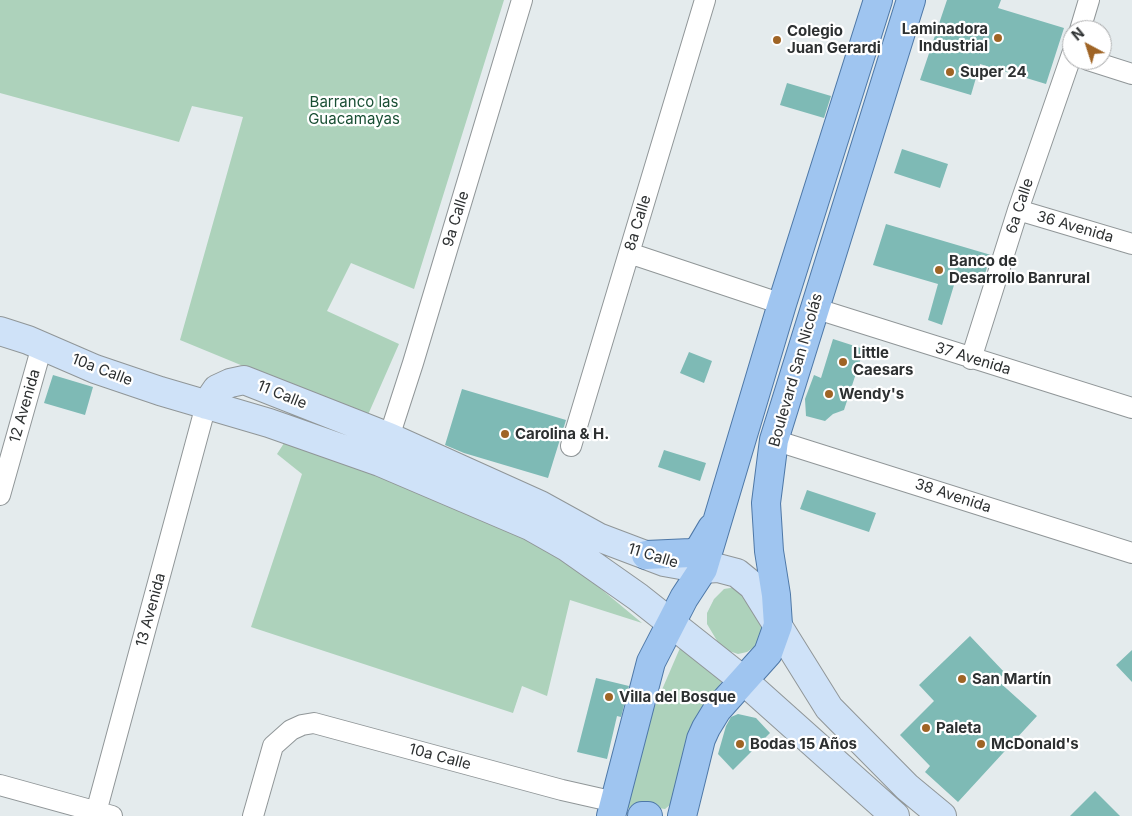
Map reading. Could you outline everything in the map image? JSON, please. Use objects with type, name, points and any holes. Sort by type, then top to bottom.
[{"type":"main road","name":"Boulevard San Nicolás","points":[[613,809],[651,662],[670,623],[703,569],[782,304],[878,0]]},
{"type":"main road","name":"Boulevard San Nicolás","points":[[682,816],[701,739],[717,710],[768,654],[778,625],[776,595],[768,551],[766,503],[774,440],[911,0]]},
{"type":"main road","name":"10a Calle","points":[[0,331],[42,346],[95,369],[206,405]]},
{"type":"main road","name":"11 Calle","points":[[895,816],[744,681],[638,597],[567,547],[530,526],[380,462],[269,423],[206,405],[216,389],[230,382],[244,380],[389,437],[540,505],[598,537],[664,562],[703,569],[718,568],[737,573],[753,586],[829,708],[907,787],[942,816]]},
{"type":"main road","points":[[646,555],[691,553],[699,550],[721,511]]},
{"type":"main road","points":[[642,816],[648,816]]},
{"type":"street","name":"9a Calle","points":[[389,437],[413,364],[522,0]]},
{"type":"street","name":"8a Calle","points":[[571,446],[705,0]]},
{"type":"street","points":[[1083,20],[1089,0]]},
{"type":"street","points":[[1112,68],[1132,74]]},
{"type":"street","name":"6a Calle","points":[[971,359],[1018,210],[1066,70]]},
{"type":"street","name":"36 Avenida","points":[[1018,210],[1132,244]]},
{"type":"street","points":[[629,253],[782,304]]},
{"type":"street","name":"37 Avenida","points":[[814,308],[971,359],[1132,408]]},
{"type":"street","name":"12 Avenida","points":[[0,496],[42,346]]},
{"type":"street","name":"13 Avenida","points":[[101,815],[206,405]]},
{"type":"street","name":"38 Avenida","points":[[774,440],[1132,553]]},
{"type":"street","name":"10a Calle","points":[[253,816],[273,746],[291,730],[302,725],[314,723],[562,790],[613,809]]},
{"type":"street","points":[[0,785],[101,815]]},
{"type":"green space","name":"Barranco las Guacamayas","points":[[0,0],[504,0],[414,289],[351,263],[327,311],[399,344],[367,417],[180,340],[243,117],[192,106],[179,142],[0,93]]},
{"type":"green space","points":[[286,440],[473,512],[565,559],[642,623],[570,600],[547,696],[522,686],[513,713],[251,627],[302,474],[277,454]]},
{"type":"green space","points":[[736,587],[749,595],[766,628],[757,645],[747,652],[738,654],[726,650],[719,644],[707,624],[707,613],[714,599],[724,589]]},
{"type":"green space","points":[[686,645],[724,678],[694,723],[671,804],[665,809],[638,805],[624,810],[645,729],[680,648]]},
{"type":"building","name":"Laminadora Industrial","points":[[947,0],[1001,0],[998,8],[1062,27],[1062,34],[1046,84],[980,64],[971,95],[920,80]]},
{"type":"building","points":[[787,83],[831,96],[824,118],[780,105]]},
{"type":"building","points":[[902,149],[948,164],[940,188],[894,173]]},
{"type":"building","name":"Banco de Desarrollo Banrural","points":[[886,224],[991,255],[982,283],[957,275],[942,325],[928,320],[938,284],[873,265]]},
{"type":"building","points":[[833,339],[864,349],[844,410],[833,414],[825,421],[806,416],[805,399],[814,375],[821,378]]},
{"type":"building","points":[[689,352],[712,361],[704,383],[680,373]]},
{"type":"building","points":[[53,375],[93,387],[85,415],[44,403]]},
{"type":"building","name":"Carolina & H.","points":[[462,389],[566,420],[548,478],[464,453],[445,445]]},
{"type":"building","points":[[664,450],[706,463],[700,481],[658,467]]},
{"type":"building","points":[[807,490],[876,513],[869,532],[800,509]]},
{"type":"building","points":[[970,636],[1005,673],[997,680],[1037,716],[958,802],[925,772],[930,766],[900,735],[934,701],[919,685]]},
{"type":"building","points":[[1132,650],[1132,682],[1116,665]]},
{"type":"building","points":[[596,678],[629,686],[621,717],[617,716],[607,759],[577,752]]},
{"type":"building","name":"Bodas 15 Años","points":[[738,714],[756,718],[770,733],[733,770],[718,754],[726,726],[731,717]]},
{"type":"building","points":[[1095,791],[1120,816],[1070,816]]},
{"type":"place","name":"Laminadora Industrial","points":[[998,38]]},
{"type":"place","name":"Colegio Juan Gerardi","points":[[777,40]]},
{"type":"place","name":"Super 24","points":[[950,72]]},
{"type":"place","name":"Banco de Desarrollo Banrural","points":[[939,270]]},
{"type":"place","name":"Little Caesars","points":[[843,362]]},
{"type":"place","name":"Wendy's","points":[[829,394]]},
{"type":"place","name":"Carolina & H.","points":[[505,434]]},
{"type":"place","name":"San Martín","points":[[962,679]]},
{"type":"place","name":"Villa del Bosque","points":[[609,697]]},
{"type":"place","name":"Paleta","points":[[926,728]]},
{"type":"place","name":"Bodas 15 Años","points":[[740,744]]},
{"type":"place","name":"McDonald's","points":[[981,744]]}]
